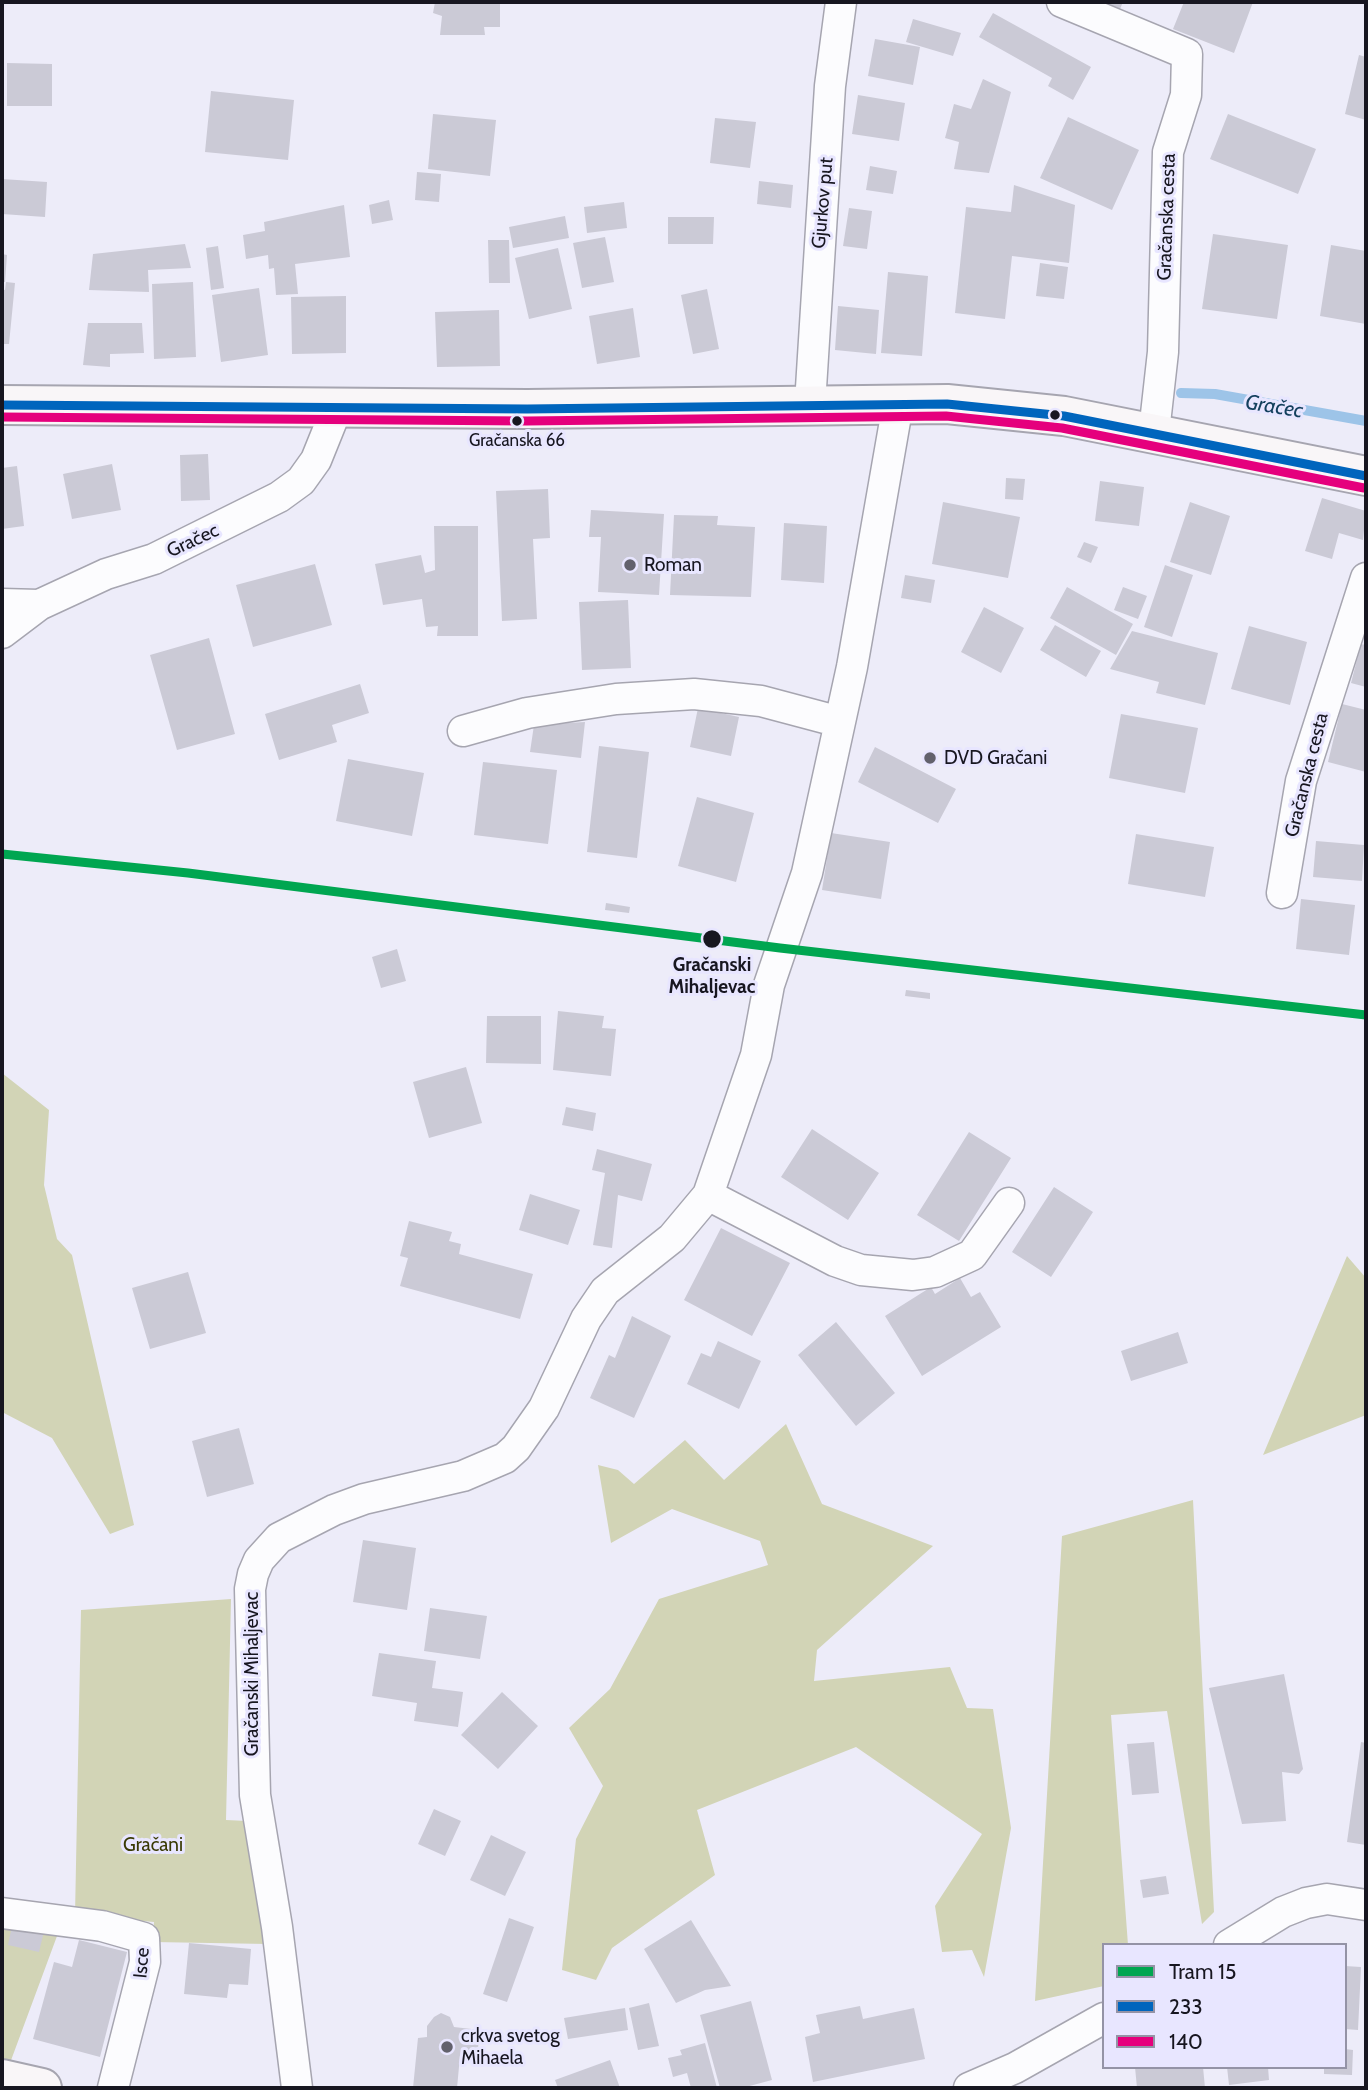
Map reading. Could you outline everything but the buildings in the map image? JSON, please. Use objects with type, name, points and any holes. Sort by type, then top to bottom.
[{"type":"main road","points":[[2,405],[570,409],[898,404],[1007,408],[1154,432],[1366,476]]},
{"type":"main road","points":[[2,2079],[42,2088]]},
{"type":"street","name":"Gjurkov put","points":[[810,404],[830,86],[841,2]]},
{"type":"street","name":"Gračanska cesta","points":[[1062,2],[1187,54],[1186,95],[1168,152],[1163,352],[1154,432]]},
{"type":"street","name":"Gračanski Mihaljevac","points":[[297,2088],[252,1760],[250,1589],[259,1560],[279,1538],[334,1510],[365,1499],[463,1476],[505,1458],[516,1448],[544,1408],[586,1319],[605,1292],[672,1238],[708,1195],[756,1055],[769,985],[807,873],[861,620],[898,404]]},
{"type":"street","name":"Gračec","points":[[2,604],[39,605],[106,574],[153,559],[279,497],[301,481],[316,460],[337,408]]},
{"type":"street","name":"Gračanska cesta","points":[[1282,893],[1301,781],[1366,579]]},
{"type":"street","points":[[2,633],[39,605]]},
{"type":"street","points":[[463,731],[527,713],[616,699],[694,694],[761,701],[840,722]]},
{"type":"street","points":[[708,1195],[835,1261],[861,1270],[913,1275],[935,1272],[972,1255],[1009,1203]]},
{"type":"street","points":[[1231,1943],[1283,1912],[1306,1903],[1347,1900],[1366,1905]]},
{"type":"street","name":"Isce","points":[[2,1913],[102,1926],[144,1938],[143,1973],[113,2088]]},
{"type":"street","points":[[969,2088],[1015,2068],[1102,2019]]},
{"type":"green space","points":[[2,1073],[49,1110],[44,1185],[57,1239],[72,1255],[134,1525],[110,1534],[52,1438],[2,1412]]},
{"type":"green space","points":[[1347,1256],[1366,1278],[1366,1415],[1263,1455]]},
{"type":"green space","points":[[786,1424],[822,1504],[933,1546],[817,1650],[814,1681],[950,1667],[967,1708],[993,1709],[1011,1828],[984,1977],[972,1950],[942,1952],[935,1906],[982,1834],[856,1747],[697,1810],[715,1875],[612,1948],[596,1980],[562,1970],[576,1839],[603,1786],[569,1728],[610,1689],[659,1599],[768,1565],[760,1541],[672,1509],[611,1543],[598,1465],[618,1470],[634,1484],[685,1440],[724,1480]]},
{"type":"green space","points":[[1193,1500],[1214,1912],[1202,1924],[1167,1711],[1111,1715],[1128,1943],[1102,1943],[1102,1986],[1035,2001],[1062,1536]]},
{"type":"green space","name":"Gračani","points":[[231,1599],[226,1820],[247,1821],[268,1944],[153,1942],[154,1922],[75,1915],[81,1610]]},
{"type":"green space","points":[[2,1927],[60,1928],[10,2063],[2,2062]]},
{"type":"waterway","name":"Gračec","points":[[1181,393],[1215,394],[1366,421]]},
{"type":"tram line","name":"15","points":[[2,854],[188,873],[780,948],[1366,1015]]},
{"type":"transit line","name":"233","points":[[2,405],[527,409],[947,404],[1064,416],[1366,476]]},
{"type":"transit line","name":"140","points":[[2,417],[527,421],[946,416],[1062,428],[1364,488]]},
{"type":"place","name":"Gračanska 66","points":[[517,421]]},
{"type":"place","name":"Roman","points":[[630,565]]},
{"type":"place","name":"DVD Gračani","points":[[930,758]]},
{"type":"place","name":"Gračanski Mihaljevac","points":[[712,939]]},
{"type":"place","name":"crkva svetog Mihaela","points":[[447,2047]]}]
